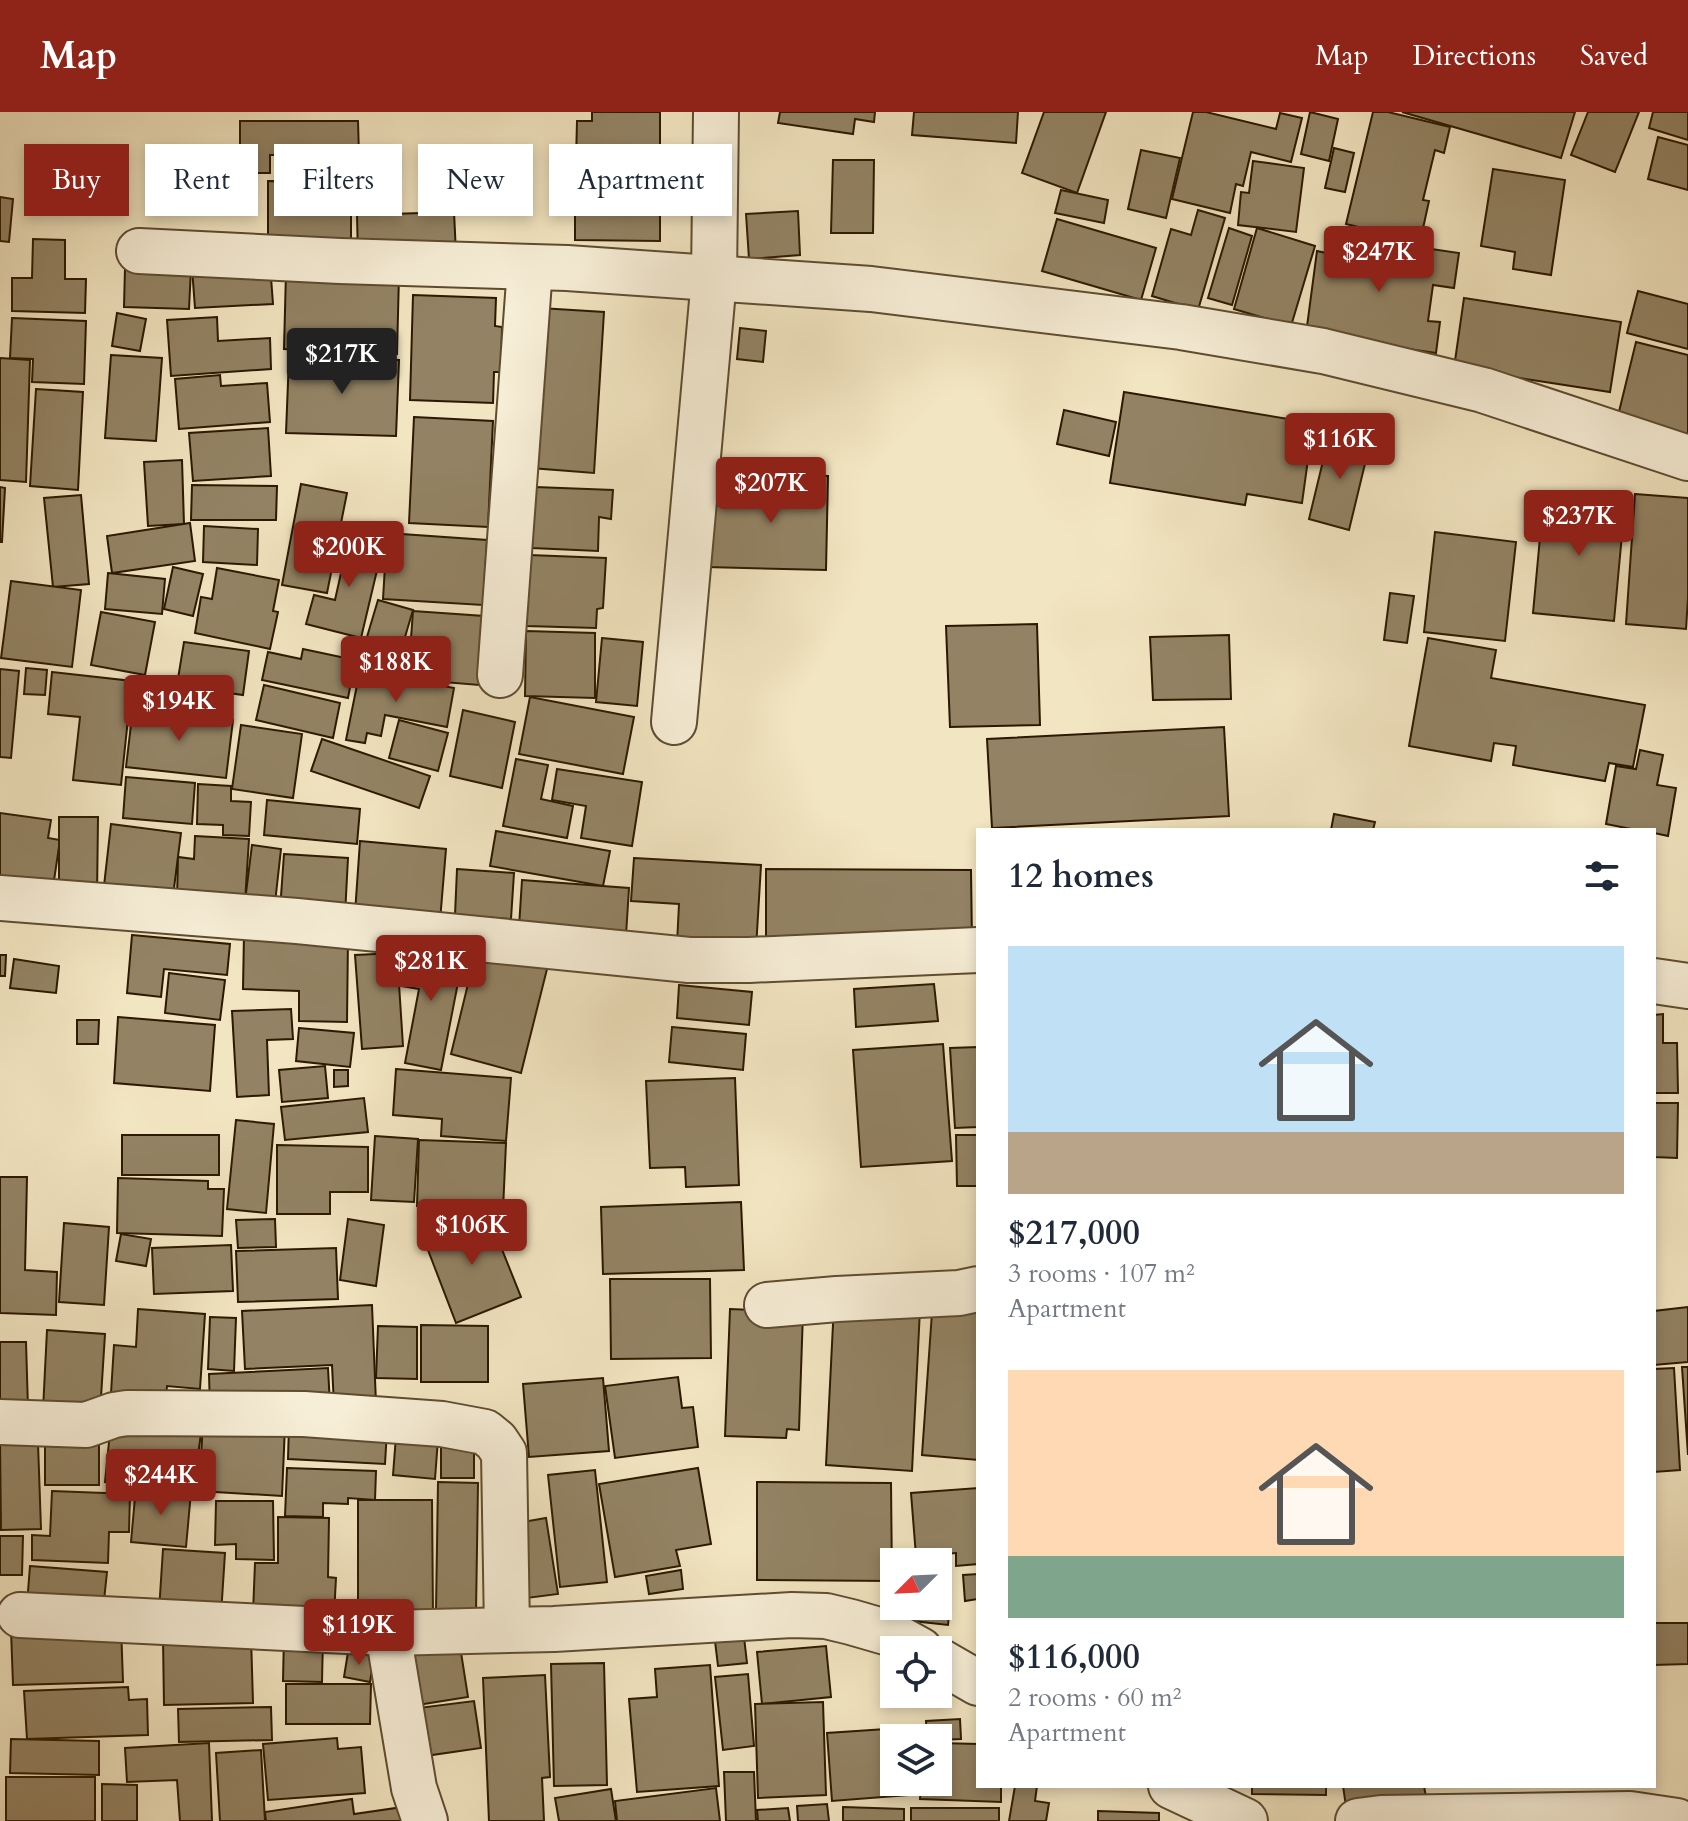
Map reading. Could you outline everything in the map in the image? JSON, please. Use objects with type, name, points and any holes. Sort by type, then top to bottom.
[{"type":"street","points":[[674,722],[714,279],[716,112]]},
{"type":"street","points":[[139,251],[567,268],[887,291],[1181,327],[1323,351],[1483,390],[1688,458]]},
{"type":"street","points":[[500,675],[530,268]]},
{"type":"street","points":[[0,898],[297,921],[689,960],[976,950]]},
{"type":"street","points":[[1656,981],[1688,986]]},
{"type":"street","points":[[767,1305],[976,1289]]},
{"type":"street","points":[[0,1422],[86,1425],[127,1413],[304,1414],[442,1424],[485,1432],[504,1453],[507,1629]]},
{"type":"street","points":[[20,1615],[388,1633],[554,1629],[792,1615],[826,1616],[894,1636]]},
{"type":"street","points":[[388,1633],[414,1788],[425,1821]]},
{"type":"street","points":[[952,1668],[976,1682]]},
{"type":"street","points":[[1175,1788],[1245,1821]]},
{"type":"street","points":[[1358,1821],[1630,1814],[1677,1821]]},
{"type":"building","points":[[592,112],[660,112],[660,144],[576,144],[577,121],[592,121]]},
{"type":"building","points":[[780,112],[875,112],[874,122],[855,119],[853,134],[778,123]]},
{"type":"building","points":[[914,112],[1018,112],[1016,143],[912,135]]},
{"type":"building","points":[[1044,112],[1106,112],[1077,193],[1022,173]]},
{"type":"building","points":[[1193,112],[1206,112],[1276,129],[1280,113],[1302,118],[1291,162],[1251,152],[1243,186],[1236,184],[1230,213],[1172,199]]},
{"type":"building","points":[[1310,112],[1338,119],[1329,161],[1301,154]]},
{"type":"building","points":[[1373,112],[1388,112],[1450,127],[1444,153],[1435,150],[1423,200],[1429,201],[1420,242],[1346,224]]},
{"type":"building","points":[[1402,112],[1575,112],[1561,158]]},
{"type":"building","points":[[1588,112],[1639,112],[1615,172],[1571,155]]},
{"type":"building","points":[[1653,112],[1688,112],[1688,140],[1649,128]]},
{"type":"building","points":[[240,121],[358,121],[359,144],[274,144],[274,155],[270,155],[270,173],[258,173],[258,144],[240,144]]},
{"type":"building","points":[[1658,137],[1688,145],[1688,190],[1648,179]]},
{"type":"building","points":[[1334,148],[1354,153],[1345,192],[1325,188]]},
{"type":"building","points":[[1141,150],[1180,158],[1166,218],[1128,209]]},
{"type":"building","points":[[833,160],[874,160],[873,233],[831,233]]},
{"type":"building","points":[[1253,161],[1304,168],[1296,232],[1238,225],[1241,192],[1249,193]]},
{"type":"building","points":[[1493,169],[1565,180],[1551,275],[1513,269],[1515,252],[1481,246]]},
{"type":"building","points":[[268,181],[274,181],[274,216],[351,216],[351,249],[268,249]]},
{"type":"building","points":[[1061,190],[1108,200],[1104,223],[1055,213]]},
{"type":"building","points":[[0,197],[13,199],[9,242],[0,241]]},
{"type":"building","points":[[1198,210],[1225,218],[1198,310],[1152,296],[1171,229],[1191,235]]},
{"type":"building","points":[[798,211],[800,255],[749,259],[746,214]]},
{"type":"building","points":[[357,216],[454,216],[456,253],[358,257]]},
{"type":"building","points":[[575,216],[660,216],[660,241],[575,240]]},
{"type":"building","points":[[1057,219],[1156,248],[1141,300],[1042,271]]},
{"type":"building","points":[[1229,228],[1252,236],[1232,305],[1208,298]]},
{"type":"building","points":[[1257,228],[1315,246],[1291,326],[1234,309]]},
{"type":"building","points":[[1343,236],[1459,253],[1454,288],[1433,285],[1428,321],[1440,322],[1436,353],[1306,334],[1317,251],[1340,256]]},
{"type":"building","points":[[33,239],[65,240],[65,279],[86,279],[85,313],[12,311],[12,278],[32,278]]},
{"type":"building","points":[[270,264],[273,304],[195,308],[192,268]]},
{"type":"building","points":[[125,268],[191,269],[189,309],[124,307]]},
{"type":"building","points":[[286,272],[399,275],[397,354],[284,349]]},
{"type":"building","points":[[1638,291],[1688,304],[1688,349],[1627,333]]},
{"type":"building","points":[[413,295],[496,298],[495,326],[502,327],[501,372],[494,372],[493,403],[410,400]]},
{"type":"building","points":[[1464,298],[1621,322],[1610,392],[1454,368]]},
{"type":"building","points":[[540,308],[604,312],[594,473],[531,468]]},
{"type":"building","points":[[117,313],[146,319],[140,351],[112,346]]},
{"type":"building","points":[[217,317],[218,341],[270,338],[271,369],[171,376],[167,320]]},
{"type":"building","points":[[12,318],[86,321],[84,384],[32,382],[33,359],[10,358]]},
{"type":"building","points":[[740,328],[766,331],[763,362],[737,359]]},
{"type":"building","points":[[1636,342],[1688,355],[1688,442],[1616,424]]},
{"type":"building","points":[[111,355],[162,358],[156,441],[105,438]]},
{"type":"building","points":[[289,357],[399,360],[396,436],[286,433]]},
{"type":"building","points":[[0,358],[30,360],[26,482],[0,480]]},
{"type":"building","points":[[220,375],[221,386],[267,383],[270,422],[179,429],[175,379]]},
{"type":"building","points":[[36,389],[83,392],[78,490],[30,486]]},
{"type":"building","points":[[1124,392],[1313,423],[1302,503],[1247,494],[1245,505],[1110,483]]},
{"type":"building","points":[[1064,410],[1116,422],[1109,456],[1057,444]]},
{"type":"building","points":[[414,417],[493,421],[488,527],[409,523]]},
{"type":"building","points":[[268,428],[271,476],[193,481],[189,433]]},
{"type":"building","points":[[1330,432],[1370,443],[1349,530],[1309,519]]},
{"type":"building","points":[[182,460],[184,524],[148,526],[144,462]]},
{"type":"building","points":[[744,474],[828,476],[826,570],[706,567],[707,502],[744,503]]},
{"type":"building","points":[[301,484],[347,493],[327,593],[282,585]]},
{"type":"building","points":[[192,485],[277,486],[276,520],[191,520]]},
{"type":"building","points":[[0,487],[5,488],[2,542],[0,542]]},
{"type":"building","points":[[535,487],[613,490],[611,519],[599,517],[598,551],[532,548]]},
{"type":"building","points":[[1544,494],[1625,502],[1614,621],[1533,613]]},
{"type":"building","points":[[1635,494],[1688,498],[1686,629],[1626,624]]},
{"type":"building","points":[[81,495],[89,584],[53,587],[44,498]]},
{"type":"building","points":[[190,523],[195,561],[112,573],[107,536]]},
{"type":"building","points":[[204,526],[258,529],[257,565],[203,562]]},
{"type":"building","points":[[1435,532],[1516,542],[1505,641],[1424,632]]},
{"type":"building","points":[[387,533],[487,540],[483,605],[383,599]]},
{"type":"building","points":[[341,535],[383,545],[361,638],[306,624],[314,595],[335,600],[343,564],[335,562]]},
{"type":"building","points":[[529,555],[606,558],[603,608],[597,609],[596,628],[526,626]]},
{"type":"building","points":[[173,567],[203,574],[193,616],[164,609]]},
{"type":"building","points":[[217,568],[279,580],[273,611],[278,612],[270,649],[195,633],[201,597],[212,599]]},
{"type":"building","points":[[108,573],[165,579],[162,614],[105,609]]},
{"type":"building","points":[[11,581],[81,590],[72,667],[1,658]]},
{"type":"building","points":[[1390,593],[1414,596],[1407,643],[1384,640]]},
{"type":"building","points":[[378,600],[413,610],[400,654],[397,652],[393,666],[361,657]]},
{"type":"building","points":[[413,611],[484,616],[479,685],[408,679]]},
{"type":"building","points":[[101,612],[155,622],[145,675],[91,665]]},
{"type":"building","points":[[1037,624],[1040,725],[950,727],[946,626]]},
{"type":"building","points":[[526,631],[595,633],[595,698],[525,696]]},
{"type":"building","points":[[1229,635],[1231,699],[1153,700],[1150,637]]},
{"type":"building","points":[[602,638],[643,642],[637,706],[596,702]]},
{"type":"building","points":[[1428,638],[1496,650],[1491,678],[1645,705],[1633,767],[1609,763],[1605,781],[1513,765],[1516,746],[1494,743],[1491,761],[1409,746]]},
{"type":"building","points":[[184,642],[249,651],[243,695],[215,691],[213,708],[174,703]]},
{"type":"building","points":[[303,649],[355,660],[348,698],[262,680],[268,652],[301,659]]},
{"type":"building","points":[[26,668],[47,670],[45,695],[24,694]]},
{"type":"building","points":[[0,669],[19,671],[11,758],[0,757]]},
{"type":"building","points":[[360,670],[454,688],[447,727],[385,715],[381,736],[367,733],[365,743],[346,740]]},
{"type":"building","points":[[52,672],[132,681],[121,785],[73,780],[80,717],[48,714]]},
{"type":"building","points":[[264,685],[340,703],[333,738],[256,720]]},
{"type":"building","points":[[530,697],[634,717],[623,774],[519,754]]},
{"type":"building","points":[[133,708],[233,720],[226,778],[126,767]]},
{"type":"building","points":[[463,710],[515,722],[502,788],[450,776]]},
{"type":"building","points":[[399,720],[448,733],[438,771],[389,758]]},
{"type":"building","points":[[241,725],[302,734],[293,798],[232,789]]},
{"type":"building","points":[[1224,727],[1229,816],[992,828],[987,739]]},
{"type":"building","points":[[322,739],[430,776],[419,808],[311,771]]},
{"type":"building","points":[[1640,750],[1663,755],[1657,785],[1676,788],[1668,836],[1656,833],[1656,828],[1606,824],[1616,766],[1636,769]]},
{"type":"building","points":[[516,759],[548,765],[541,799],[573,806],[567,838],[503,826]]},
{"type":"building","points":[[557,769],[642,782],[632,846],[581,838],[586,806],[552,800]]},
{"type":"building","points":[[126,777],[195,783],[192,824],[123,818]]},
{"type":"building","points":[[198,784],[231,786],[231,801],[251,802],[249,836],[223,835],[223,825],[197,824]]},
{"type":"building","points":[[267,800],[360,809],[357,844],[264,835]]},
{"type":"building","points":[[0,813],[51,820],[48,838],[60,840],[52,894],[0,887]]},
{"type":"building","points":[[1334,814],[1375,822],[1374,828],[1331,828]]},
{"type":"building","points":[[59,817],[98,817],[97,897],[59,897]]},
{"type":"building","points":[[111,824],[181,833],[173,896],[104,886]]},
{"type":"building","points":[[496,831],[610,851],[603,886],[490,866]]},
{"type":"building","points":[[195,836],[249,839],[245,902],[177,898],[178,857],[194,859]]},
{"type":"building","points":[[360,841],[446,849],[440,921],[355,913]]},
{"type":"building","points":[[252,845],[281,849],[274,912],[244,909]]},
{"type":"building","points":[[284,854],[348,858],[345,915],[280,910]]},
{"type":"building","points":[[634,858],[761,865],[756,949],[677,944],[679,904],[631,901]]},
{"type":"building","points":[[457,869],[514,873],[511,919],[455,915]]},
{"type":"building","points":[[766,869],[971,870],[972,942],[766,941]]},
{"type":"building","points":[[522,880],[629,888],[626,935],[519,927]]},
{"type":"building","points":[[244,934],[348,937],[347,1022],[299,1021],[299,991],[243,989]]},
{"type":"building","points":[[132,935],[230,944],[227,975],[164,969],[161,997],[127,993]]},
{"type":"building","points":[[408,945],[463,957],[441,1070],[405,1063],[419,989],[401,986]]},
{"type":"building","points":[[477,947],[548,965],[521,1073],[451,1054]]},
{"type":"building","points":[[397,953],[403,1046],[362,1049],[355,955]]},
{"type":"building","points":[[0,955],[6,955],[5,976],[0,976]]},
{"type":"building","points":[[14,959],[59,966],[56,993],[10,988]]},
{"type":"building","points":[[169,973],[225,980],[220,1020],[165,1013]]},
{"type":"building","points":[[934,984],[938,1021],[856,1027],[854,989]]},
{"type":"building","points":[[679,985],[752,992],[749,1025],[677,1018]]},
{"type":"building","points":[[291,1009],[293,1039],[267,1040],[269,1095],[237,1097],[232,1011]]},
{"type":"building","points":[[1663,1014],[1663,1043],[1677,1043],[1678,1093],[1656,1093],[1656,1015]]},
{"type":"building","points":[[118,1017],[215,1025],[210,1091],[114,1083]]},
{"type":"building","points":[[77,1020],[99,1020],[98,1044],[77,1044]]},
{"type":"building","points":[[672,1027],[746,1034],[743,1070],[669,1062]]},
{"type":"building","points":[[299,1028],[354,1033],[350,1067],[296,1061]]},
{"type":"building","points":[[943,1044],[952,1161],[861,1167],[853,1050]]},
{"type":"building","points":[[976,1047],[976,1127],[955,1128],[950,1048]]},
{"type":"building","points":[[325,1066],[328,1098],[282,1102],[279,1070]]},
{"type":"building","points":[[396,1069],[511,1078],[506,1141],[441,1136],[442,1119],[393,1115]]},
{"type":"building","points":[[334,1070],[348,1070],[348,1086],[334,1087]]},
{"type":"building","points":[[735,1078],[739,1185],[686,1187],[685,1167],[650,1168],[646,1081]]},
{"type":"building","points":[[364,1098],[368,1132],[285,1140],[281,1107]]},
{"type":"building","points":[[1656,1103],[1678,1103],[1677,1158],[1656,1157]]},
{"type":"building","points":[[236,1120],[274,1124],[266,1213],[227,1209]]},
{"type":"building","points":[[122,1135],[219,1135],[219,1175],[122,1175]]},
{"type":"building","points":[[956,1135],[976,1135],[976,1186],[957,1186]]},
{"type":"building","points":[[375,1136],[418,1139],[414,1202],[371,1200]]},
{"type":"building","points":[[419,1140],[506,1143],[503,1210],[417,1206]]},
{"type":"building","points":[[277,1145],[368,1147],[368,1192],[330,1192],[330,1214],[277,1214]]},
{"type":"building","points":[[0,1177],[27,1177],[25,1270],[57,1272],[56,1315],[0,1313]]},
{"type":"building","points":[[118,1178],[208,1181],[208,1189],[224,1189],[222,1236],[117,1233]]},
{"type":"building","points":[[741,1202],[744,1270],[603,1274],[601,1207]]},
{"type":"building","points":[[487,1212],[521,1297],[456,1323],[423,1237]]},
{"type":"building","points":[[275,1219],[276,1247],[238,1248],[236,1220]]},
{"type":"building","points":[[348,1219],[384,1225],[376,1286],[340,1280]]},
{"type":"building","points":[[64,1223],[109,1227],[104,1305],[59,1302]]},
{"type":"building","points":[[121,1234],[151,1239],[146,1266],[116,1261]]},
{"type":"building","points":[[231,1245],[233,1291],[154,1294],[152,1248]]},
{"type":"building","points":[[336,1248],[338,1299],[238,1302],[236,1251]]},
{"type":"building","points":[[610,1279],[710,1279],[711,1358],[611,1359]]},
{"type":"building","points":[[933,1298],[976,1302],[976,1460],[922,1455]]},
{"type":"building","points":[[834,1304],[920,1309],[912,1471],[826,1465]]},
{"type":"building","points":[[372,1305],[376,1403],[334,1405],[332,1365],[245,1369],[242,1311]]},
{"type":"building","points":[[1688,1307],[1688,1362],[1656,1365],[1656,1311]]},
{"type":"building","points":[[138,1309],[205,1314],[200,1389],[167,1386],[166,1397],[111,1393],[114,1345],[136,1347]]},
{"type":"building","points":[[730,1309],[803,1312],[799,1430],[787,1429],[786,1438],[725,1436]]},
{"type":"building","points":[[210,1317],[236,1318],[234,1371],[208,1369]]},
{"type":"building","points":[[421,1325],[488,1326],[488,1382],[421,1382]]},
{"type":"building","points":[[378,1326],[417,1327],[417,1379],[376,1378]]},
{"type":"building","points":[[47,1330],[105,1334],[100,1413],[43,1410]]},
{"type":"building","points":[[0,1342],[26,1342],[28,1408],[0,1409]]},
{"type":"building","points":[[1682,1367],[1688,1367],[1688,1455]]},
{"type":"building","points":[[328,1368],[330,1405],[210,1410],[209,1374]]},
{"type":"building","points":[[1674,1368],[1680,1470],[1656,1472],[1656,1369]]},
{"type":"building","points":[[678,1377],[682,1408],[693,1407],[698,1447],[615,1458],[605,1386]]},
{"type":"building","points":[[603,1378],[609,1451],[529,1457],[523,1384]]},
{"type":"building","points":[[111,1422],[201,1433],[194,1487],[164,1484],[166,1474],[142,1471],[139,1486],[105,1482]]},
{"type":"building","points":[[203,1422],[285,1426],[282,1496],[199,1491]]},
{"type":"building","points":[[289,1425],[387,1430],[385,1464],[288,1459]]},
{"type":"building","points":[[396,1436],[438,1439],[435,1479],[393,1475]]},
{"type":"building","points":[[99,1437],[99,1485],[45,1485],[45,1438]]},
{"type":"building","points":[[0,1443],[38,1443],[41,1529],[1,1530]]},
{"type":"building","points":[[441,1444],[474,1444],[474,1478],[441,1478]]},
{"type":"building","points":[[287,1468],[376,1471],[375,1500],[348,1498],[348,1504],[323,1503],[323,1517],[285,1516]]},
{"type":"building","points":[[698,1468],[711,1544],[676,1550],[680,1566],[615,1577],[599,1484]]},
{"type":"building","points":[[595,1470],[607,1582],[560,1587],[548,1475]]},
{"type":"building","points":[[438,1482],[478,1483],[476,1612],[436,1611]]},
{"type":"building","points":[[757,1482],[891,1483],[892,1548],[880,1548],[880,1581],[757,1580]]},
{"type":"building","points":[[136,1486],[191,1492],[186,1547],[131,1542]]},
{"type":"building","points":[[976,1488],[976,1564],[956,1566],[956,1553],[952,1553],[952,1548],[915,1548],[911,1493]]},
{"type":"building","points":[[52,1491],[130,1494],[129,1532],[109,1532],[108,1563],[32,1560],[32,1535],[50,1536]]},
{"type":"building","points":[[358,1500],[432,1500],[433,1617],[358,1617]]},
{"type":"building","points":[[216,1501],[273,1501],[274,1560],[236,1559],[236,1544],[215,1545]]},
{"type":"building","points":[[278,1517],[329,1518],[328,1577],[336,1578],[334,1615],[253,1613],[255,1563],[278,1563]]},
{"type":"building","points":[[546,1518],[558,1594],[527,1598],[517,1523]]},
{"type":"building","points":[[0,1536],[23,1536],[22,1575],[0,1575]]},
{"type":"building","points":[[163,1549],[225,1553],[221,1615],[159,1611]]},
{"type":"building","points":[[30,1566],[107,1572],[103,1610],[27,1604]]},
{"type":"building","points":[[681,1570],[683,1589],[649,1594],[646,1576]]},
{"type":"building","points":[[976,1574],[976,1599],[965,1601],[963,1575]]},
{"type":"building","points":[[913,1620],[948,1620],[948,1625]]},
{"type":"building","points":[[1656,1623],[1688,1623],[1688,1664],[1656,1665]]},
{"type":"building","points":[[121,1626],[123,1682],[13,1685],[11,1630]]},
{"type":"building","points":[[284,1634],[323,1636],[322,1682],[283,1681]]},
{"type":"building","points":[[251,1637],[253,1703],[164,1705],[163,1639]]},
{"type":"building","points":[[744,1637],[747,1663],[718,1666],[715,1641]]},
{"type":"building","points":[[460,1646],[468,1697],[411,1706],[402,1655]]},
{"type":"building","points":[[826,1646],[831,1697],[762,1704],[757,1652]]},
{"type":"building","points":[[348,1652],[374,1656],[370,1682],[344,1677]]},
{"type":"building","points":[[604,1663],[607,1785],[554,1786],[551,1664]]},
{"type":"building","points":[[710,1665],[719,1786],[637,1792],[629,1699],[657,1697],[655,1669]]},
{"type":"building","points":[[748,1674],[754,1746],[723,1750],[715,1677]]},
{"type":"building","points":[[545,1675],[550,1777],[542,1778],[544,1821],[489,1821],[483,1678]]},
{"type":"building","points":[[286,1684],[371,1684],[370,1724],[286,1724]]},
{"type":"building","points":[[128,1687],[129,1700],[147,1699],[148,1735],[27,1739],[24,1691]]},
{"type":"building","points":[[474,1701],[481,1748],[425,1756],[418,1708]]},
{"type":"building","points":[[823,1702],[826,1795],[758,1798],[755,1704]]},
{"type":"building","points":[[271,1707],[272,1740],[179,1742],[178,1709]]},
{"type":"building","points":[[960,1719],[961,1739],[952,1739],[952,1724],[926,1724],[926,1721]]},
{"type":"building","points":[[880,1729],[880,1796],[896,1796],[832,1801],[827,1733]]},
{"type":"building","points":[[337,1738],[338,1749],[361,1747],[365,1793],[268,1800],[263,1744]]},
{"type":"building","points":[[11,1739],[99,1741],[99,1775],[10,1773]]},
{"type":"building","points":[[209,1743],[212,1821],[180,1821],[177,1780],[127,1782],[125,1748]]},
{"type":"building","points":[[952,1743],[976,1744],[976,1788],[1001,1788],[1001,1802],[920,1799],[920,1796],[952,1796]]},
{"type":"building","points":[[261,1750],[265,1821],[220,1821],[216,1753]]},
{"type":"building","points":[[724,1772],[754,1772],[756,1821],[726,1821]]},
{"type":"building","points":[[6,1777],[95,1777],[95,1821],[6,1821]]},
{"type":"building","points":[[102,1784],[137,1785],[137,1821],[102,1821]]},
{"type":"building","points":[[716,1788],[720,1821],[617,1821],[615,1801]]},
{"type":"building","points":[[1015,1788],[1037,1788],[1035,1801],[1049,1803],[1046,1821],[1009,1821]]},
{"type":"building","points":[[1252,1788],[1326,1788],[1326,1795],[1252,1794]]},
{"type":"building","points":[[1343,1788],[1424,1788],[1427,1802],[1347,1813]]},
{"type":"building","points":[[611,1789],[616,1821],[559,1821],[555,1798]]},
{"type":"building","points":[[352,1799],[354,1814],[403,1807],[405,1821],[266,1821],[265,1812]]},
{"type":"building","points":[[827,1804],[829,1821],[798,1821],[797,1806]]},
{"type":"building","points":[[843,1807],[904,1809],[904,1821],[843,1821]]},
{"type":"building","points":[[788,1808],[790,1821],[758,1821],[757,1810]]},
{"type":"building","points":[[911,1808],[999,1808],[999,1821],[911,1821]]},
{"type":"building","points":[[1098,1811],[1159,1813],[1159,1821],[1098,1821]]}]
